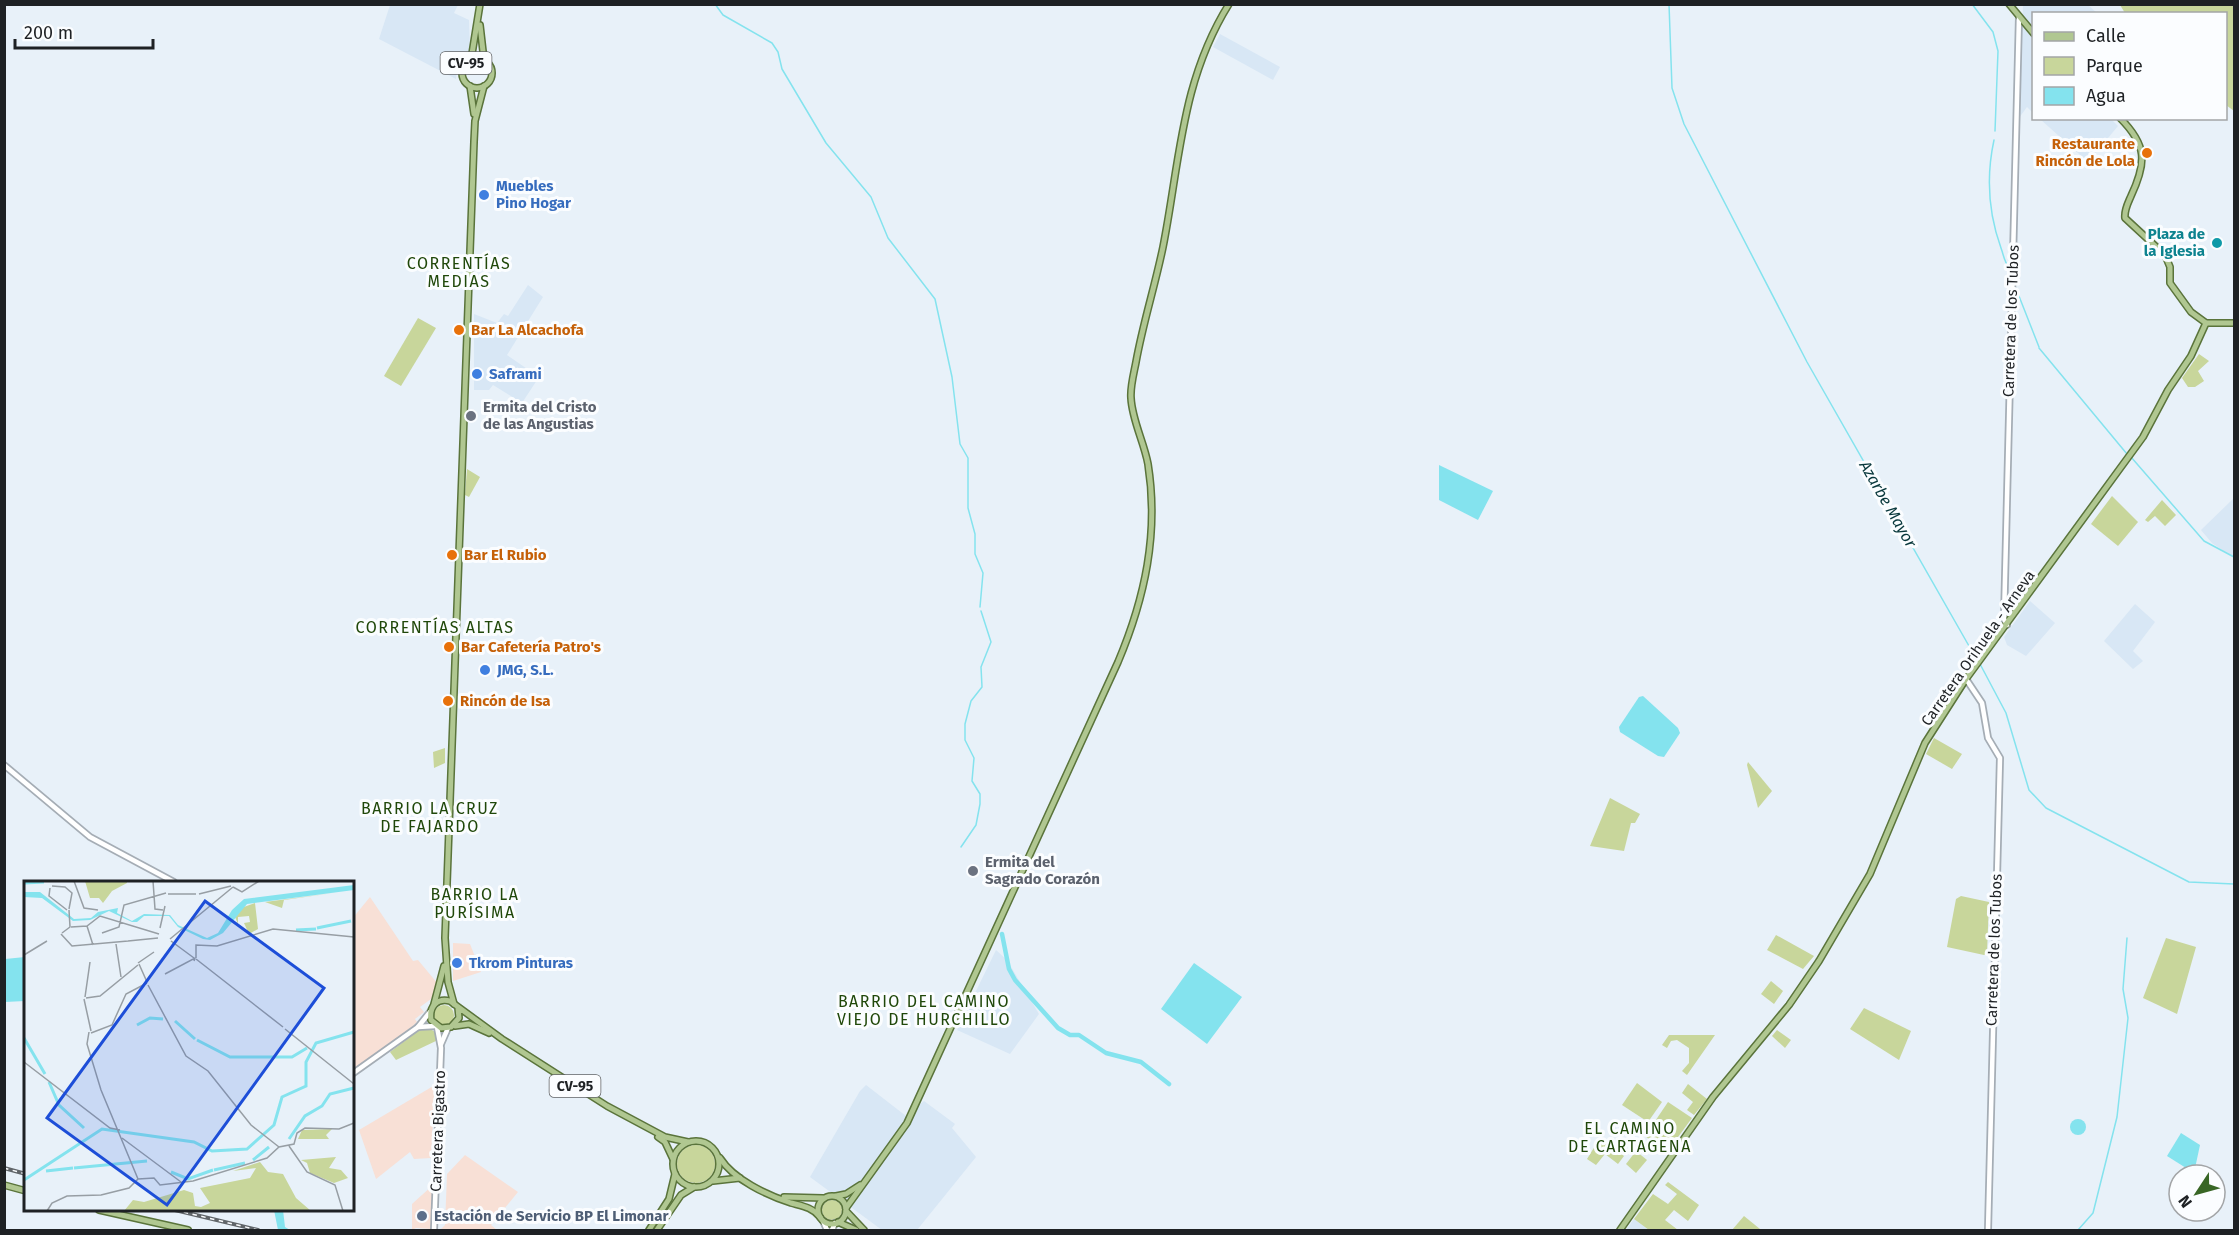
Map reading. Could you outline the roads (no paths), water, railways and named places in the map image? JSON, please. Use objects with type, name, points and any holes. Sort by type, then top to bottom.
[{"type":"main road","name":"CV-95","points":[[430,1012],[445,962],[475,121],[470,86],[464,79],[463,70],[471,60],[480,4]]},
{"type":"main road","points":[[837,1223],[907,1123],[1118,662],[1141,601],[1151,552],[1151,483],[1131,398],[1134,376],[1145,313],[1163,248],[1190,92],[1201,56],[1229,4]]},
{"type":"main road","points":[[2008,4],[2032,32]]},
{"type":"main road","name":"CV-95","points":[[475,121],[484,86],[492,74],[490,66],[484,60],[479,14]]},
{"type":"main road","name":"CV-95","points":[[471,60],[484,60]]},
{"type":"main road","name":"CV-95","points":[[470,86],[484,86]]},
{"type":"main road","points":[[2122,120],[2141,143],[2142,155],[2139,178],[2124,218],[2165,255],[2170,267],[2170,283],[2191,312],[2206,322],[2235,323]]},
{"type":"main road","name":"Carretera Orihuela - Arneva","points":[[1620,1230],[1713,1097],[1790,1005],[1819,961],[1870,874],[1925,743],[1966,679],[2130,456],[2191,356],[2206,322]]},
{"type":"main road","name":"CV-95","points":[[445,962],[459,1018],[451,1027]]},
{"type":"main road","points":[[434,1004],[446,1000],[456,1006]]},
{"type":"main road","name":"CV-95","points":[[456,1006],[502,1039],[649,1130],[665,1142],[674,1159]]},
{"type":"main road","points":[[430,1012],[436,1026]]},
{"type":"main road","name":"CV-95","points":[[436,1026],[474,1025],[502,1039]]},
{"type":"main road","name":"CV-95","points":[[649,1130],[665,1137],[688,1142],[705,1142],[719,1156]]},
{"type":"main road","points":[[649,1230],[669,1199],[675,1174],[674,1159],[681,1146],[688,1142]]},
{"type":"main road","points":[[719,1156],[729,1170],[740,1178],[775,1195],[810,1208],[822,1219],[856,1230]]},
{"type":"main road","points":[[712,1182],[719,1170],[719,1156]]},
{"type":"main road","points":[[675,1174],[680,1180],[694,1187]]},
{"type":"main road","points":[[657,1230],[681,1195],[694,1187],[725,1178],[740,1178]]},
{"type":"main road","points":[[775,1195],[800,1200],[825,1198],[846,1194],[864,1183]]},
{"type":"main road","points":[[4,1185],[24,1190]]},
{"type":"main road","points":[[832,1196],[840,1198],[846,1210],[864,1230]]},
{"type":"main road","points":[[822,1219],[819,1204],[825,1198]]},
{"type":"main road","points":[[107,1211],[188,1230]]},
{"type":"street","name":"Carretera de los Tubos","points":[[2007,625],[2004,619],[2019,17]]},
{"type":"street","name":"Carretera de los Tubos","points":[[1966,679],[1982,703],[1988,738],[2000,758],[1988,1230]]},
{"type":"street","points":[[4,765],[90,837],[172,881]]},
{"type":"street","points":[[354,1073],[418,1027],[430,1012]]},
{"type":"street","points":[[418,1027],[436,1026]]},
{"type":"street","name":"Carretera Bigastro","points":[[434,1230],[441,1044],[436,1026]]},
{"type":"street","name":"Carretera Bigastro","points":[[441,1044],[451,1027]]},
{"type":"street","points":[[822,1219],[827,1230]]},
{"type":"street","points":[[832,1230],[837,1223]]},
{"type":"water","points":[[1439,465],[1493,491],[1478,520],[1439,500]]},
{"type":"water","points":[[1643,696],[1678,728],[1680,733],[1664,757],[1658,756],[1620,732],[1619,727],[1639,697]]},
{"type":"water","points":[[24,957],[24,1001],[5,1002],[5,959]]},
{"type":"water","points":[[1194,963],[1242,997],[1207,1044],[1161,1009]]},
{"type":"water","points":[[2078,1119],[2084,1121],[2086,1127],[2084,1133],[2078,1135],[2072,1133],[2070,1127],[2072,1121]]},
{"type":"water","points":[[2181,1133],[2200,1145],[2196,1163],[2178,1163],[2167,1156]]},
{"type":"water","points":[[274,1211],[283,1211],[285,1227],[290,1230],[278,1230]]},
{"type":"waterway","points":[[715,4],[723,15],[772,43],[778,52],[782,69],[826,143],[871,197],[888,238],[935,299],[952,377],[960,444],[968,458],[968,508],[975,534],[975,554],[983,573],[980,607]]},
{"type":"waterway","name":"Azarbe Mayor","points":[[1669,4],[1672,88],[1684,124],[1807,362],[1977,660]]},
{"type":"waterway","points":[[1972,4],[1993,32],[1998,51],[1995,131]]},
{"type":"waterway","points":[[1994,140],[1989,181],[1991,208],[2005,261],[2010,269]]},
{"type":"waterway","points":[[2015,286],[2039,347]]},
{"type":"waterway","points":[[2039,348],[2127,454]]},
{"type":"waterway","points":[[2131,457],[2204,541],[2234,557]]},
{"type":"waterway","points":[[961,847],[976,825],[980,804],[980,794],[972,781],[974,758],[965,740],[965,724],[971,701],[982,687],[981,667],[991,642],[981,611]]},
{"type":"waterway","name":"Azarbe Mayor","points":[[1980,664],[2006,713],[2029,790],[2046,808],[2189,882],[2234,884]]},
{"type":"waterway","points":[[1002,934],[1009,969],[1015,980],[1058,1028],[1070,1035],[1079,1035],[1106,1053],[1141,1062],[1169,1084]]},
{"type":"waterway","points":[[2078,1230],[2093,1213],[2117,1117],[2128,1018],[2123,989],[2127,938]]},
{"type":"railway","points":[[4,1168],[24,1173]]},
{"type":"railway","points":[[179,1211],[258,1230]]},
{"type":"place","name":"Restaurante Rincón de Lola","points":[[2147,153]]},
{"type":"place","name":"Muebles Pino Hogar","points":[[484,195]]},
{"type":"place","name":"Plaza de la Iglesia","points":[[2217,243]]},
{"type":"place","name":"Bar La Alcachofa","points":[[459,330]]},
{"type":"place","name":"Saframi","points":[[477,374]]},
{"type":"place","name":"Ermita del Cristo de las Angustias","points":[[471,416]]},
{"type":"place","name":"Bar El Rubio","points":[[452,555]]},
{"type":"place","name":"Bar Cafetería Patro's","points":[[449,647]]},
{"type":"place","name":"JMG, S.L.","points":[[485,670]]},
{"type":"place","name":"Rincón de Isa","points":[[448,701]]},
{"type":"place","name":"Ermita del Sagrado Corazón","points":[[973,871]]},
{"type":"place","name":"Tkrom Pinturas","points":[[457,963]]},
{"type":"place","name":"Estación de Servicio BP El Limonar","points":[[422,1216]]},
{"type":"district","name":"CORRENTÍAS MEDIAS","points":[[459,272]]},
{"type":"district","name":"CORRENTÍAS ALTAS","points":[[435,627]]},
{"type":"district","name":"BARRIO LA CRUZ DE FAJARDO","points":[[430,817]]},
{"type":"district","name":"BARRIO LA PURÍSIMA","points":[[475,903]]},
{"type":"district","name":"BARRIO DEL CAMINO VIEJO DE HURCHILLO","points":[[924,1010]]},
{"type":"district","name":"EL CAMINO DE CARTAGENA","points":[[1630,1137]]}]
